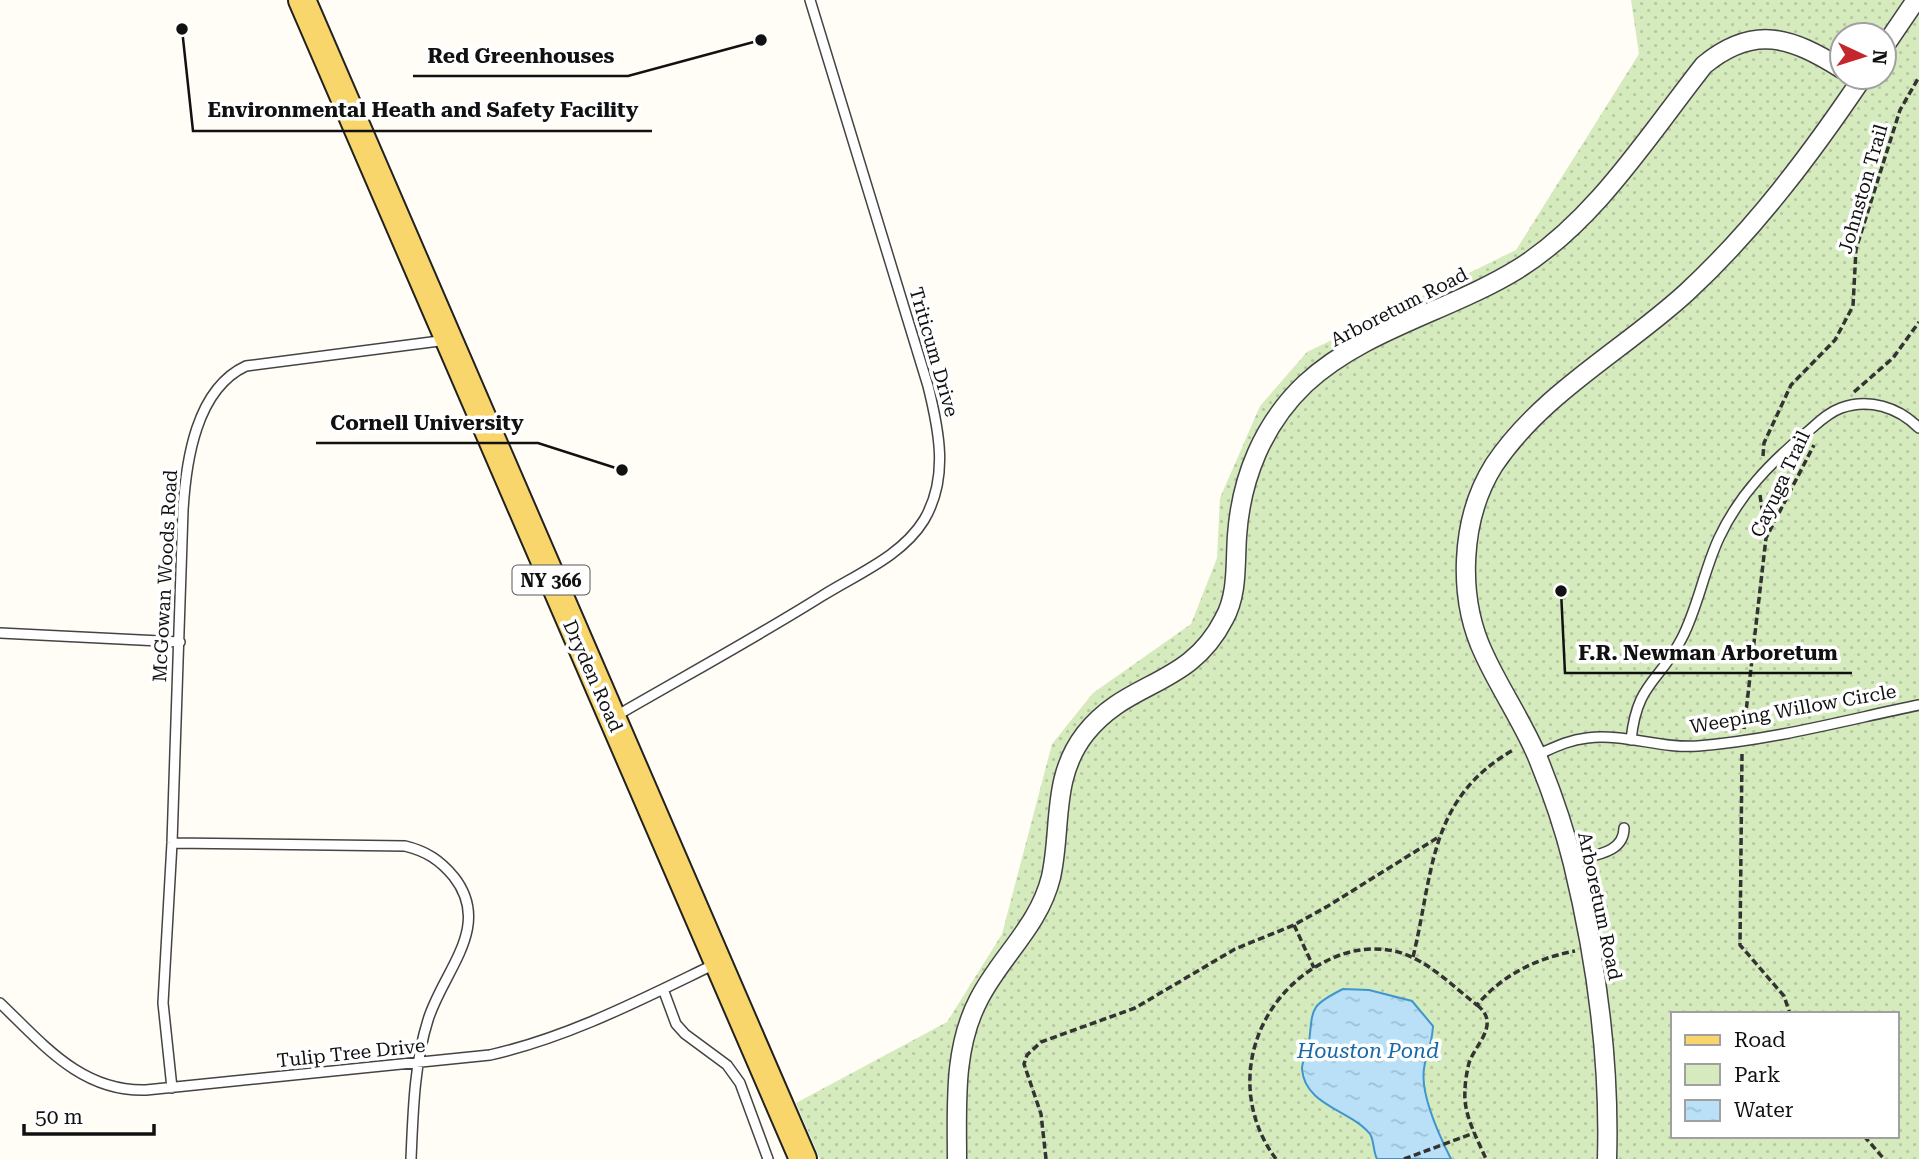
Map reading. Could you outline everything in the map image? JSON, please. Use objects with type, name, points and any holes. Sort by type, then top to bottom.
[{"type":"main road","name":"Dryden Road","points":[[302,0],[803,1159]]},
{"type":"street","points":[[1898,26],[1916,0]]},
{"type":"street","name":"Arboretum Road","points":[[957,1159],[957,1086],[965,1034],[978,1000],[1038,912],[1051,878],[1063,776],[1083,737],[1102,715],[1126,697],[1177,674],[1197,658],[1213,638],[1226,616],[1234,591],[1237,534],[1245,484],[1261,441],[1288,403],[1321,371],[1352,351],[1489,286],[1546,249],[1595,202],[1704,65],[1718,53],[1735,45],[1771,38],[1803,47],[1828,61]]},
{"type":"street","name":"Arboretum Road","points":[[1607,1159],[1602,1046],[1591,948],[1573,861],[1533,748],[1483,654],[1470,613],[1467,548],[1483,486],[1518,432],[1686,293],[1756,221],[1851,91]]},
{"type":"lane","name":"Triticum Drive","points":[[611,718],[788,618],[893,552],[924,520],[938,483],[938,435],[928,386],[810,0]]},
{"type":"lane","name":"McGowan Woods Road","points":[[172,1088],[163,1003],[187,467],[201,419],[225,379],[246,366],[447,340]]},
{"type":"lane","points":[[1631,740],[1634,712],[1641,695],[1682,639],[1719,538],[1733,510],[1761,474],[1829,414],[1840,409],[1870,404],[1899,412],[1919,428]]},
{"type":"lane","points":[[0,633],[180,642]]},
{"type":"lane","name":"Weeping Willow Circle","points":[[1533,748],[1589,738],[1631,740],[1674,747],[1743,740],[1919,705]]},
{"type":"lane","points":[[1573,861],[1613,849],[1623,838],[1625,828]]},
{"type":"lane","points":[[172,843],[344,843],[417,849],[443,864],[464,892],[470,922],[464,946],[428,1020],[420,1063],[411,1159]]},
{"type":"lane","name":"Tulip Tree Drive","points":[[0,1003],[81,1075],[123,1090],[172,1088],[420,1063],[516,1049],[582,1025],[718,963]]},
{"type":"lane","points":[[663,989],[676,1024],[685,1034],[727,1065],[740,1083],[768,1159]]},
{"type":"path","name":"Johnston Trail","points":[[1766,538],[1760,496],[1764,443],[1791,385],[1835,340],[1853,306],[1856,249],[1900,110],[1919,77]]},
{"type":"path","name":"Cayuga Trail","points":[[1789,1012],[1784,996],[1740,945],[1743,740],[1766,538],[1829,414],[1893,358],[1919,321]]},
{"type":"path","points":[[1413,957],[1437,838],[1456,799],[1489,763],[1533,748]]},
{"type":"path","points":[[1046,1159],[1041,1114],[1024,1064],[1031,1049],[1063,1032],[1135,1008],[1235,949],[1294,925],[1382,875],[1437,838]]},
{"type":"path","points":[[1294,925],[1314,968]]},
{"type":"path","points":[[1276,1159],[1256,1126],[1249,1073],[1255,1042],[1267,1015],[1281,996],[1314,968],[1351,950],[1369,948],[1390,950],[1413,957],[1485,1011],[1486,1033],[1469,1062],[1465,1091],[1466,1110],[1486,1159]]},
{"type":"path","points":[[1477,1005],[1492,987],[1525,966],[1563,953],[1591,948]]},
{"type":"path","points":[[1404,1159],[1474,1132]]},
{"type":"path","points":[[1866,1138],[1884,1159]]},
{"type":"green space","points":[[1631,0],[1919,0],[1919,1159],[820,1159],[796,1103],[947,1022],[1002,934],[1052,744],[1093,693],[1191,624],[1217,558],[1220,498],[1260,406],[1307,352],[1516,250],[1639,54]]},
{"type":"water","name":"Houston Pond","points":[[1343,989],[1369,990],[1412,1001],[1433,1026],[1424,1069],[1425,1091],[1451,1159],[1377,1159],[1370,1134],[1311,1091],[1302,1069],[1313,1015],[1318,1004]]},
{"type":"place","name":"Environmental Heath and Safety Facility","points":[[182,29]]},
{"type":"place","name":"Red Greenhouses","points":[[761,40]]},
{"type":"place","name":"Cornell University","points":[[622,470]]},
{"type":"place","name":"F.R. Newman Arboretum","points":[[1561,591]]}]
